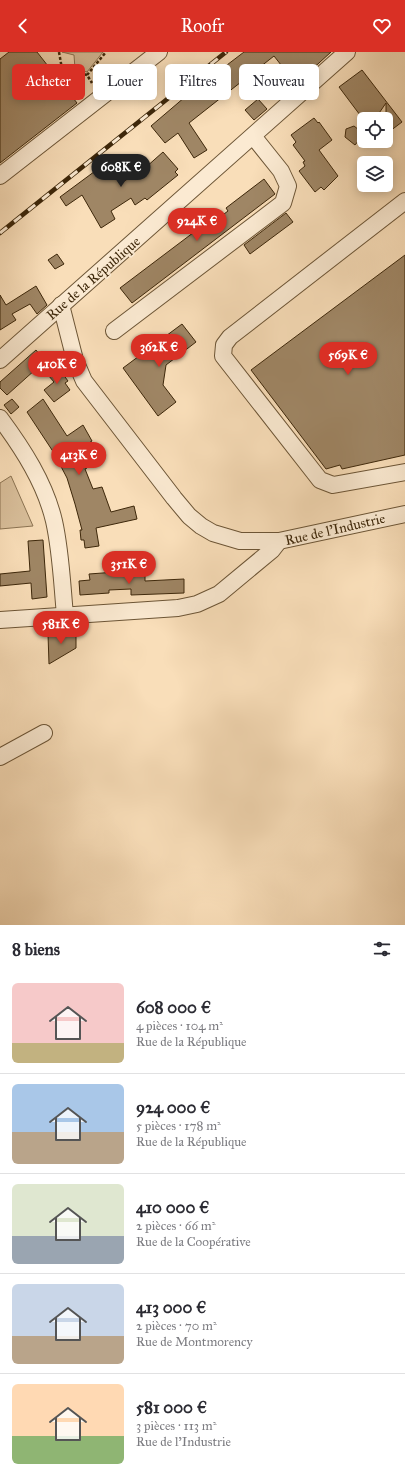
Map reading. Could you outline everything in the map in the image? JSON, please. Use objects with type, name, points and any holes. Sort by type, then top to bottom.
[{"type":"street","points":[[0,176],[159,52]]},
{"type":"street","name":"Rue de la République","points":[[0,360],[347,52]]},
{"type":"street","points":[[114,331],[283,203],[288,186],[281,171],[253,136]]},
{"type":"street","points":[[405,201],[230,337],[224,345],[223,356],[320,480],[333,485],[405,472]]},
{"type":"street","points":[[61,305],[75,360],[84,381],[189,516],[201,526],[240,541],[279,541]]},
{"type":"street","points":[[0,418],[29,461],[44,491],[53,519],[59,548],[65,615]]},
{"type":"street","name":"Rue de l'Industrie","points":[[0,620],[178,608],[197,604],[219,594],[272,550],[279,541],[405,514]]},
{"type":"street","points":[[0,757],[44,733]]},
{"type":"path","points":[[59,52],[62,69],[88,75]]},
{"type":"path","points":[[88,75],[106,52]]},
{"type":"path","points":[[88,75],[92,83]]},
{"type":"shaded area","points":[[62,52],[103,52],[87,72],[85,72],[85,64],[75,64],[74,55]]},
{"type":"shaded area","points":[[11,476],[33,526],[0,529],[0,483]]},
{"type":"building","points":[[9,52],[37,52],[46,64],[12,64],[12,100],[75,100],[77,103],[0,163],[0,59]]},
{"type":"building","points":[[244,52],[331,52],[318,64],[280,64],[274,56],[264,64],[239,64],[239,84],[231,90],[231,64],[228,64]]},
{"type":"building","points":[[362,70],[402,122],[393,129],[393,112],[386,112],[386,103],[380,112],[358,112],[339,87]]},
{"type":"building","points":[[181,100],[218,100],[189,123],[207,150],[194,158],[178,133],[165,143],[151,126]]},
{"type":"building","points":[[257,100],[259,100],[267,109],[254,120],[245,110]]},
{"type":"building","points":[[314,118],[318,123],[319,122],[332,140],[319,150],[338,176],[324,190],[321,187],[315,192],[299,171],[305,166],[303,162],[305,161],[293,145],[296,142],[291,135]]},
{"type":"building","points":[[354,126],[357,128],[357,143],[355,145],[345,137],[346,129]]},
{"type":"building","points":[[163,152],[178,169],[175,172],[178,175],[147,200],[145,198],[135,205],[131,198],[111,211],[115,219],[101,228],[82,195],[66,206],[60,197],[106,163],[120,184],[135,174],[136,176]]},
{"type":"building","points":[[264,179],[275,194],[132,303],[120,288],[218,214],[220,217],[228,211],[226,208]]},
{"type":"building","points":[[286,213],[293,222],[250,254],[244,245]]},
{"type":"building","points":[[57,254],[64,264],[55,269],[48,260]]},
{"type":"building","points":[[405,255],[405,455],[342,469],[340,465],[326,469],[251,370]]},
{"type":"building","points":[[36,286],[47,305],[37,314],[30,304],[12,314],[16,320],[0,330],[0,295],[6,305]]},
{"type":"building","points":[[182,324],[196,342],[166,365],[163,385],[176,402],[158,416],[123,368]]},
{"type":"building","points":[[36,350],[45,361],[7,395],[0,388],[0,382]]},
{"type":"building","points":[[57,366],[68,381],[65,383],[70,390],[54,402],[44,390],[54,382],[48,375]]},
{"type":"building","points":[[12,399],[19,407],[11,414],[4,405]]},
{"type":"building","points":[[43,399],[67,436],[83,425],[92,441],[79,449],[87,468],[85,469],[93,489],[102,487],[111,512],[134,506],[137,519],[96,528],[99,546],[85,548],[84,540],[81,540],[80,530],[82,530],[67,478],[54,453],[27,412]]},
{"type":"building","points":[[43,540],[47,597],[32,599],[31,583],[0,586],[0,574],[30,571],[28,541]]},
{"type":"building","points":[[116,572],[127,575],[145,574],[145,581],[184,579],[184,593],[131,595],[131,589],[109,590],[109,593],[80,595],[79,581],[90,580],[89,574]]},
{"type":"building","points":[[76,632],[76,648],[49,664],[48,634]]},
{"type":"railway","points":[[0,233],[226,52]]}]
